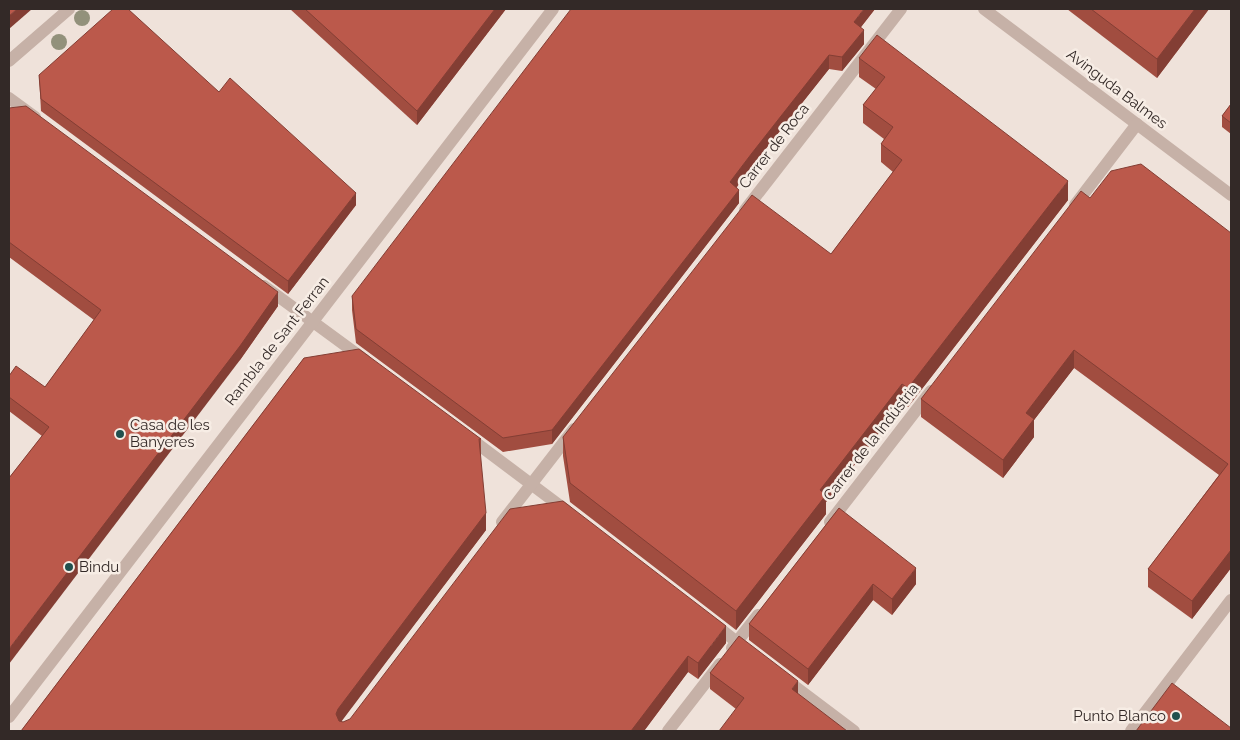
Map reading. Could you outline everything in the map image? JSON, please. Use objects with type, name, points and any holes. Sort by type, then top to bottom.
[{"type":"street","points":[[9,61],[69,9]]},
{"type":"street","name":"Rambla de Sant Ferran","points":[[9,717],[553,9]]},
{"type":"street","name":"Carrer de Roca","points":[[737,219],[901,9]]},
{"type":"street","name":"Avinguda Balmes","points":[[984,9],[1231,195]]},
{"type":"street","points":[[9,98],[49,127]]},
{"type":"street","points":[[1064,219],[1137,124]]},
{"type":"street","points":[[257,280],[376,368]]},
{"type":"street","name":"Carrer de la Indústria","points":[[822,532],[937,383]]},
{"type":"street","points":[[496,530],[580,421]]},
{"type":"street","points":[[454,426],[579,520]]},
{"type":"street","points":[[1131,731],[1231,600]]},
{"type":"street","points":[[668,731],[767,603]]},
{"type":"street","points":[[705,618],[760,660]]},
{"type":"street","points":[[776,672],[854,731]]},
{"type":"building","points":[[9,9],[17,9],[9,16]]},
{"type":"building","points":[[113,9],[128,9],[219,92],[230,78],[356,193],[288,281],[41,99],[39,75]]},
{"type":"building","points":[[305,9],[495,9],[417,111]]},
{"type":"building","points":[[571,9],[864,9],[854,22],[864,30],[842,57],[829,55],[752,153],[730,182],[739,190],[552,430],[503,438],[356,329],[352,296]]},
{"type":"building","points":[[1091,9],[1195,9],[1157,59]]},
{"type":"building","points":[[877,35],[1068,181],[908,388],[902,384],[820,490],[826,495],[736,611],[570,483],[563,437],[752,195],[831,254],[902,160],[881,144],[893,127],[863,105],[885,77],[859,58]]},
{"type":"building","points":[[1231,104],[1231,123],[1222,116]]},
{"type":"building","points":[[26,106],[278,292],[240,346],[9,649],[9,478],[49,427],[9,397],[9,376],[16,366],[45,387],[101,310],[9,242],[9,108]]},
{"type":"building","points":[[1141,164],[1231,233],[1231,550],[1192,601],[1148,569],[1228,464],[1074,350],[1026,413],[1034,419],[1003,460],[921,399],[1081,191],[1090,198],[1111,171]]},
{"type":"building","points":[[359,349],[481,439],[479,439],[486,513],[338,709],[336,714],[339,721],[343,722],[350,719],[510,509],[563,501],[726,626],[698,663],[688,656],[631,731],[21,731],[304,358]]},
{"type":"building","points":[[839,508],[916,568],[892,599],[873,584],[808,669],[749,624]]},
{"type":"building","points":[[739,636],[798,681],[792,689],[847,731],[719,731],[744,698],[710,673]]},
{"type":"building","points":[[1172,683],[1231,728],[1231,731],[1136,731]]},
{"type":"place","name":"Casa de les Banyeres","points":[[120,434]]},
{"type":"place","name":"Bindu","points":[[69,567]]},
{"type":"place","name":"Punto Blanco","points":[[1176,716]]}]
